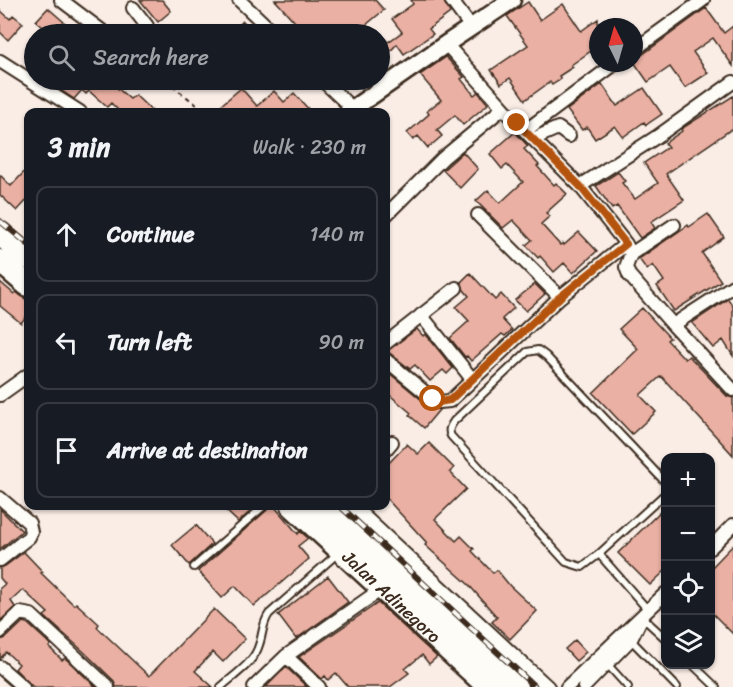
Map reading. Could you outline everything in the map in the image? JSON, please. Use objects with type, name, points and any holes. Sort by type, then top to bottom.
[{"type":"highway","points":[[0,234],[24,255]]},
{"type":"highway","points":[[0,261],[24,282]]},
{"type":"highway","name":"Jalan Adinegoro","points":[[297,510],[489,687]]},
{"type":"highway","points":[[324,510],[516,687]]},
{"type":"street","points":[[61,0],[93,24]]},
{"type":"street","points":[[451,0],[471,27]]},
{"type":"street","points":[[390,83],[512,0]]},
{"type":"street","points":[[643,43],[703,0]]},
{"type":"street","points":[[246,2],[266,24]]},
{"type":"street","points":[[133,8],[145,24]]},
{"type":"street","points":[[446,44],[503,108],[580,186],[628,249],[626,270],[639,288],[733,390]]},
{"type":"street","points":[[0,61],[24,76]]},
{"type":"street","points":[[529,135],[605,72]]},
{"type":"street","points":[[580,186],[658,136],[733,82]]},
{"type":"street","points":[[45,90],[74,108]]},
{"type":"street","points":[[331,90],[348,108]]},
{"type":"street","points":[[355,108],[381,90]]},
{"type":"street","points":[[390,211],[443,158],[503,108]]},
{"type":"street","points":[[529,135],[558,128],[569,136]]},
{"type":"street","points":[[478,215],[560,297]]},
{"type":"street","points":[[390,366],[439,402],[450,400],[560,297],[628,249],[674,225]]},
{"type":"street","points":[[673,326],[733,286]]},
{"type":"street","points":[[390,340],[456,288]]},
{"type":"street","points":[[421,315],[472,379]]},
{"type":"street","points":[[0,394],[24,378]]},
{"type":"street","points":[[0,498],[29,523],[31,532],[29,537],[0,560]]},
{"type":"street","points":[[357,510],[548,687]]},
{"type":"street","points":[[715,544],[733,525]]},
{"type":"street","points":[[254,687],[286,656],[383,588]]},
{"type":"street","points":[[577,685],[607,664],[645,613],[661,598]]},
{"type":"street","points":[[0,632],[20,613],[26,613],[108,687]]},
{"type":"street","points":[[577,685],[627,636]]},
{"type":"street","points":[[286,656],[319,687]]},
{"type":"street","points":[[0,667],[22,687]]},
{"type":"lane","points":[[661,478],[538,350],[527,352],[454,421],[449,431],[451,436],[572,566],[582,567],[599,554],[661,498]]},
{"type":"lane","points":[[194,567],[259,510]]},
{"type":"lane","points":[[221,687],[256,652],[264,620],[268,614],[342,550]]},
{"type":"lane","points":[[599,554],[661,633]]},
{"type":"lane","points":[[627,636],[673,686]]},
{"type":"lane","points":[[607,664],[628,687]]},
{"type":"lane","points":[[697,669],[716,687]]},
{"type":"path","points":[[178,90],[201,108]]},
{"type":"building","points":[[140,0],[162,0],[171,11],[158,22]]},
{"type":"building","points":[[275,0],[375,0],[384,10],[367,24],[297,24]]},
{"type":"building","points":[[411,0],[443,0],[450,13],[429,29],[433,34],[404,54],[397,44],[390,51],[390,41],[402,32],[392,19],[413,4]]},
{"type":"building","points":[[528,2],[540,20],[563,4],[581,31],[589,25],[589,52],[559,76],[561,79],[552,85],[550,82],[525,100],[510,78],[501,84],[491,70],[528,45],[507,16]]},
{"type":"building","points":[[48,8],[66,24],[39,24],[36,21]]},
{"type":"building","points":[[706,8],[724,33],[733,26],[733,66],[713,38],[693,52],[708,73],[685,88],[670,67],[648,82],[641,72],[643,72],[643,54]]},
{"type":"building","points":[[0,10],[10,19],[13,15],[23,23],[8,40],[0,32]]},
{"type":"building","points":[[446,57],[464,77],[461,79],[474,95],[478,92],[488,104],[463,125],[455,115],[437,130],[442,136],[428,148],[418,136],[413,140],[407,133],[429,114],[427,111],[441,100],[420,75]]},
{"type":"building","points":[[602,84],[617,106],[644,88],[662,114],[646,125],[644,122],[623,137],[615,126],[595,139],[587,127],[582,130],[567,110]]},
{"type":"building","points":[[60,90],[82,90],[74,99]]},
{"type":"building","points":[[82,90],[120,90],[130,99],[135,95],[149,108],[116,108],[111,103],[107,107],[89,91],[86,94]]},
{"type":"building","points":[[239,90],[243,90],[257,106],[274,91],[284,102],[294,93],[307,108],[222,108],[220,106]]},
{"type":"building","points":[[733,96],[733,128],[666,174],[684,200],[651,222],[655,228],[640,238],[617,206],[612,209],[596,186],[618,172],[625,181],[622,183],[635,199],[658,183],[644,163],[668,147],[665,143],[682,131],[681,129]]},
{"type":"building","points":[[515,132],[528,146],[524,149],[539,165],[537,166],[554,185],[556,183],[567,194],[546,213],[550,216],[541,224],[560,245],[563,243],[564,245],[579,232],[597,251],[573,273],[564,263],[554,272],[526,245],[532,240],[513,220],[503,228],[476,201],[488,190],[500,203],[523,182],[507,165],[502,169],[490,154]]},
{"type":"building","points":[[463,152],[478,169],[460,188],[443,170]]},
{"type":"building","points":[[24,172],[24,203],[17,211],[0,195],[0,175],[11,186]]},
{"type":"building","points":[[708,214],[724,237],[702,253],[721,281],[674,311],[657,286],[664,281],[653,265],[647,270],[639,259]]},
{"type":"building","points":[[470,273],[495,300],[501,294],[514,308],[502,319],[512,330],[505,336],[502,334],[471,361],[450,338],[469,321],[456,307],[469,296],[461,282]]},
{"type":"building","points":[[0,282],[14,294],[16,292],[24,298],[24,319],[21,323],[0,306]]},
{"type":"building","points":[[535,284],[545,294],[526,311],[515,300]]},
{"type":"building","points":[[728,299],[733,306],[733,356],[723,340],[713,348],[692,323]]},
{"type":"building","points":[[642,308],[670,338],[667,340],[685,359],[689,356],[727,396],[733,398],[733,455],[661,376],[640,395],[656,412],[632,434],[593,393],[638,349],[619,329]]},
{"type":"building","points":[[417,329],[423,336],[425,334],[428,337],[453,368],[447,374],[443,370],[430,381],[415,365],[410,369],[390,353],[390,349]]},
{"type":"building","points":[[390,374],[428,405],[439,410],[424,428],[409,415],[411,413],[390,395]]},
{"type":"building","points":[[429,443],[454,468],[450,472],[466,489],[435,519],[456,541],[461,536],[493,573],[497,570],[510,586],[537,611],[510,639],[492,622],[497,617],[468,584],[425,545],[427,543],[390,502],[390,462],[407,444],[418,454]]},
{"type":"building","points":[[0,509],[22,531],[0,549]]},
{"type":"building","points":[[225,510],[252,510],[238,522]]},
{"type":"building","points":[[267,510],[277,510],[298,534],[300,531],[308,538],[298,546],[309,559],[254,606],[235,586],[222,598],[198,571]]},
{"type":"building","points":[[661,511],[661,575],[650,585],[618,553]]},
{"type":"building","points":[[196,525],[212,544],[189,565],[172,545]]},
{"type":"building","points":[[733,545],[733,634],[715,616],[715,564]]},
{"type":"building","points":[[24,552],[43,572],[41,573],[74,605],[76,603],[99,624],[97,627],[149,676],[214,609],[245,639],[223,662],[213,652],[195,671],[213,687],[116,687],[114,681],[44,616],[48,613],[23,590],[11,601],[15,607],[0,621],[0,588],[5,584],[0,578],[0,568]]},
{"type":"building","points":[[328,576],[348,602],[296,639],[278,615]]},
{"type":"building","points":[[378,603],[437,657],[429,664],[422,655],[405,669],[409,673],[390,687],[348,687],[336,673],[328,680],[325,676],[322,679],[299,657]]},
{"type":"building","points":[[23,622],[51,645],[49,647],[62,660],[65,658],[96,687],[33,687],[15,669],[19,664],[6,652],[0,659],[0,640],[6,638]]},
{"type":"building","points":[[575,640],[586,652],[576,661],[565,649]]},
{"type":"building","points":[[286,667],[307,687],[266,687]]},
{"type":"railway","points":[[0,221],[24,241]]},
{"type":"railway","points":[[344,510],[535,687]]},
{"type":"route","points":[[433,399],[439,402],[450,400],[560,297],[626,244],[580,186],[517,123]]}]
